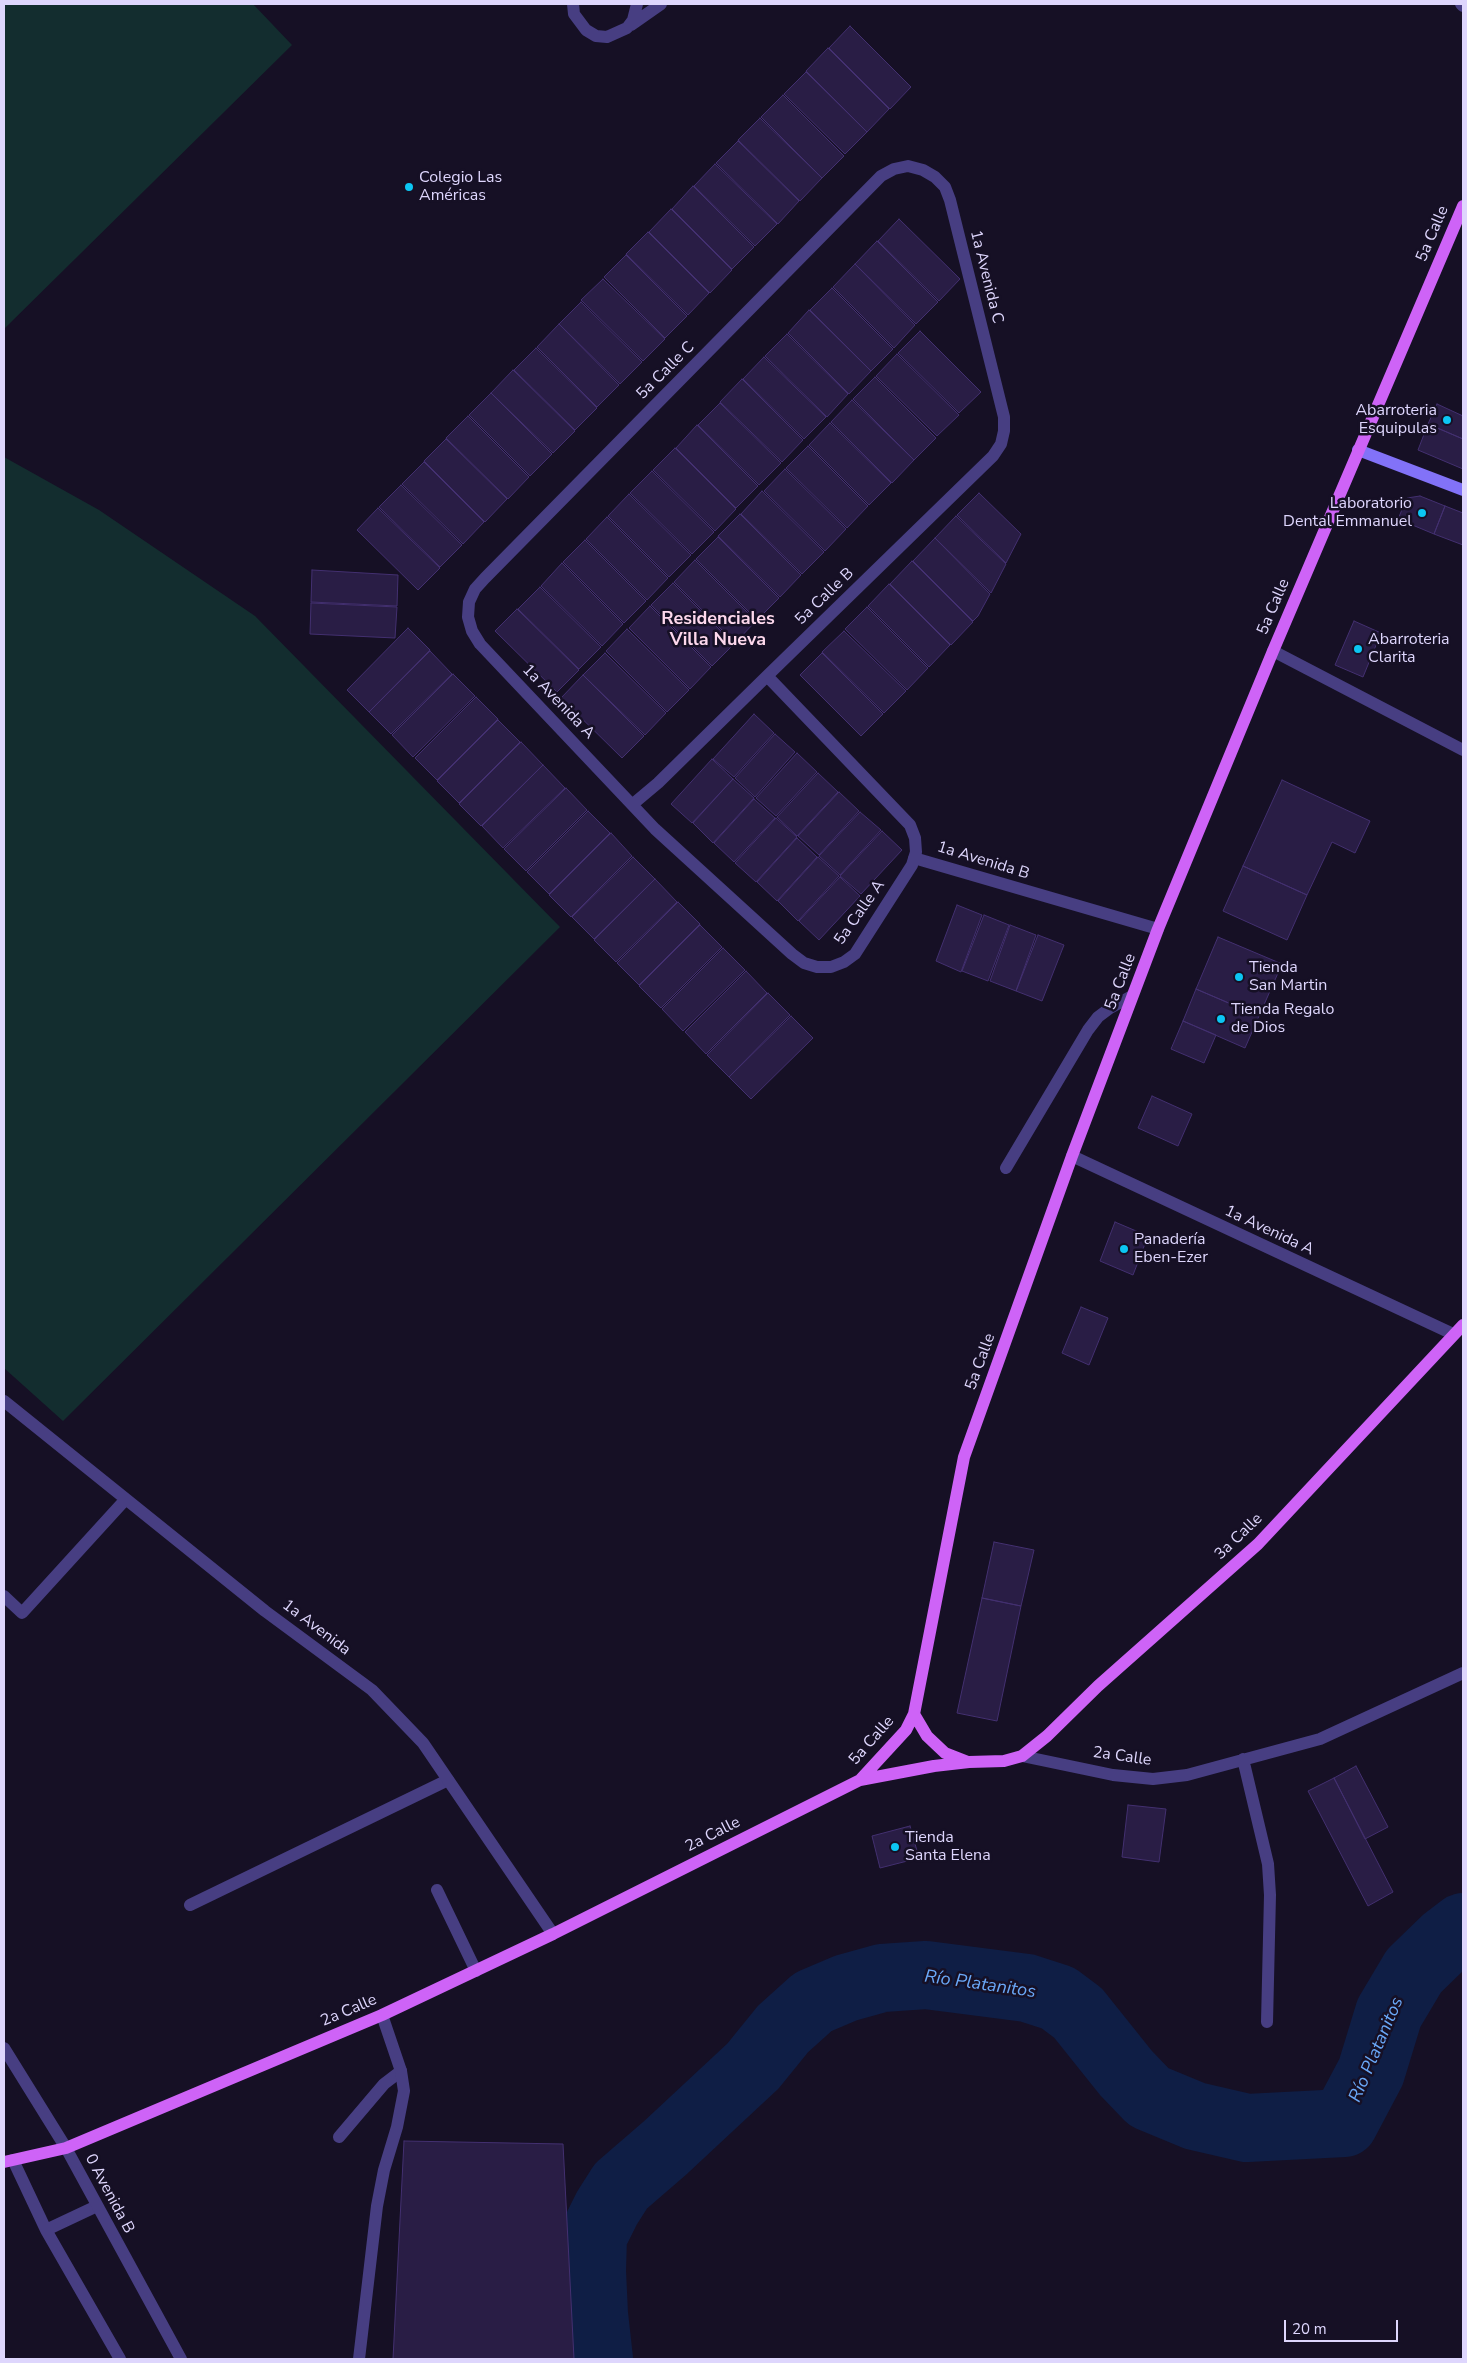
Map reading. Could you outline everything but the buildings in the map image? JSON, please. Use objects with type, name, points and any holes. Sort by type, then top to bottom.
[{"type":"main road","name":"5a Calle","points":[[860,1780],[906,1730],[914,1714],[964,1457],[1072,1156],[1158,929],[1273,651],[1463,206]]},
{"type":"main road","points":[[1358,450],[1463,490]]},
{"type":"main road","name":"3a Calle","points":[[1022,1756],[1047,1736],[1098,1686],[1258,1544],[1463,1325]]},
{"type":"main road","points":[[914,1714],[927,1736],[946,1753],[969,1762]]},
{"type":"main road","name":"2a Calle","points":[[8,2161],[66,2148],[382,2015],[553,1934],[860,1780],[969,1762],[1004,1761],[1022,1756]]},
{"type":"street","points":[[573,4],[574,14],[579,23],[596,36],[607,37],[627,28],[662,4]]},
{"type":"street","points":[[627,28],[633,20],[637,4]]},
{"type":"street","name":"1a Avenida C","points":[[908,166],[923,170],[936,177],[945,187],[950,200],[1004,417]]},
{"type":"street","name":"5a Calle C","points":[[468,617],[469,602],[475,589],[485,578],[881,176],[894,169],[908,166]]},
{"type":"street","name":"5a Calle B","points":[[633,804],[993,456],[1001,444],[1004,431],[1004,417]]},
{"type":"street","name":"1a Avenida A","points":[[468,617],[472,631],[480,644],[633,804]]},
{"type":"street","points":[[1273,651],[1463,750]]},
{"type":"street","name":"1a Avenida B","points":[[767,676],[910,824],[915,838],[914,858],[1158,929]]},
{"type":"street","name":"5a Calle A","points":[[633,804],[660,833],[792,954],[804,963],[817,967],[831,967],[844,962],[855,954],[912,865],[914,858]]},
{"type":"street","points":[[1006,1168],[1088,1030],[1098,1017],[1132,996]]},
{"type":"street","name":"1a Avenida A","points":[[1072,1156],[1453,1334]]},
{"type":"street","name":"1a Avenida","points":[[4,1400],[125,1500],[265,1611],[372,1690],[423,1743],[553,1934]]},
{"type":"street","points":[[4,1596],[22,1613],[125,1500]]},
{"type":"street","name":"2a Calle","points":[[1022,1756],[1113,1775],[1153,1779],[1186,1775],[1320,1739],[1463,1673]]},
{"type":"street","points":[[1243,1759],[1268,1864],[1270,1895],[1267,2022]]},
{"type":"street","points":[[190,1906],[448,1780]]},
{"type":"street","points":[[437,1890],[476,1971]]},
{"type":"street","points":[[359,2359],[377,2206],[404,2091],[401,2072],[382,2015]]},
{"type":"street","name":"0 Avenida B","points":[[4,2048],[66,2148],[180,2359]]},
{"type":"street","points":[[339,2137],[384,2084],[401,2072]]},
{"type":"street","points":[[8,2161],[120,2359]]},
{"type":"street","points":[[46,2230],[97,2206]]},
{"type":"green space","points":[[4,4],[253,4],[292,45],[4,329]]},
{"type":"green space","points":[[4,457],[99,510],[255,616],[560,927],[63,1421],[4,1368]]},
{"type":"waterway","name":"Río Platanitos","points":[[599,2359],[594,2314],[593,2236],[607,2208],[621,2186],[753,2066],[783,2029],[813,2002],[846,1988],[882,1978],[926,1975],[1027,1988],[1058,1998],[1078,2013],[1126,2073],[1149,2097],[1195,2116],[1247,2128],[1344,2123],[1371,2072],[1389,2013],[1414,1971],[1446,1940],[1463,1927]]},
{"type":"place","name":"Colegio Las Américas","points":[[409,187]]},
{"type":"place","name":"Abarroteria Esquipulas","points":[[1447,420]]},
{"type":"place","name":"Laboratorio Dental Emmanuel","points":[[1422,513]]},
{"type":"place","name":"Abarroteria Clarita","points":[[1358,649]]},
{"type":"place","name":"Tienda San Martin","points":[[1239,977]]},
{"type":"place","name":"Tienda Regalo de Dios","points":[[1221,1019]]},
{"type":"place","name":"Panadería Eben-Ezer","points":[[1124,1249]]},
{"type":"place","name":"Tienda Santa Elena","points":[[895,1847]]},
{"type":"district","name":"Residenciales Villa Nueva","points":[[718,630]]}]
